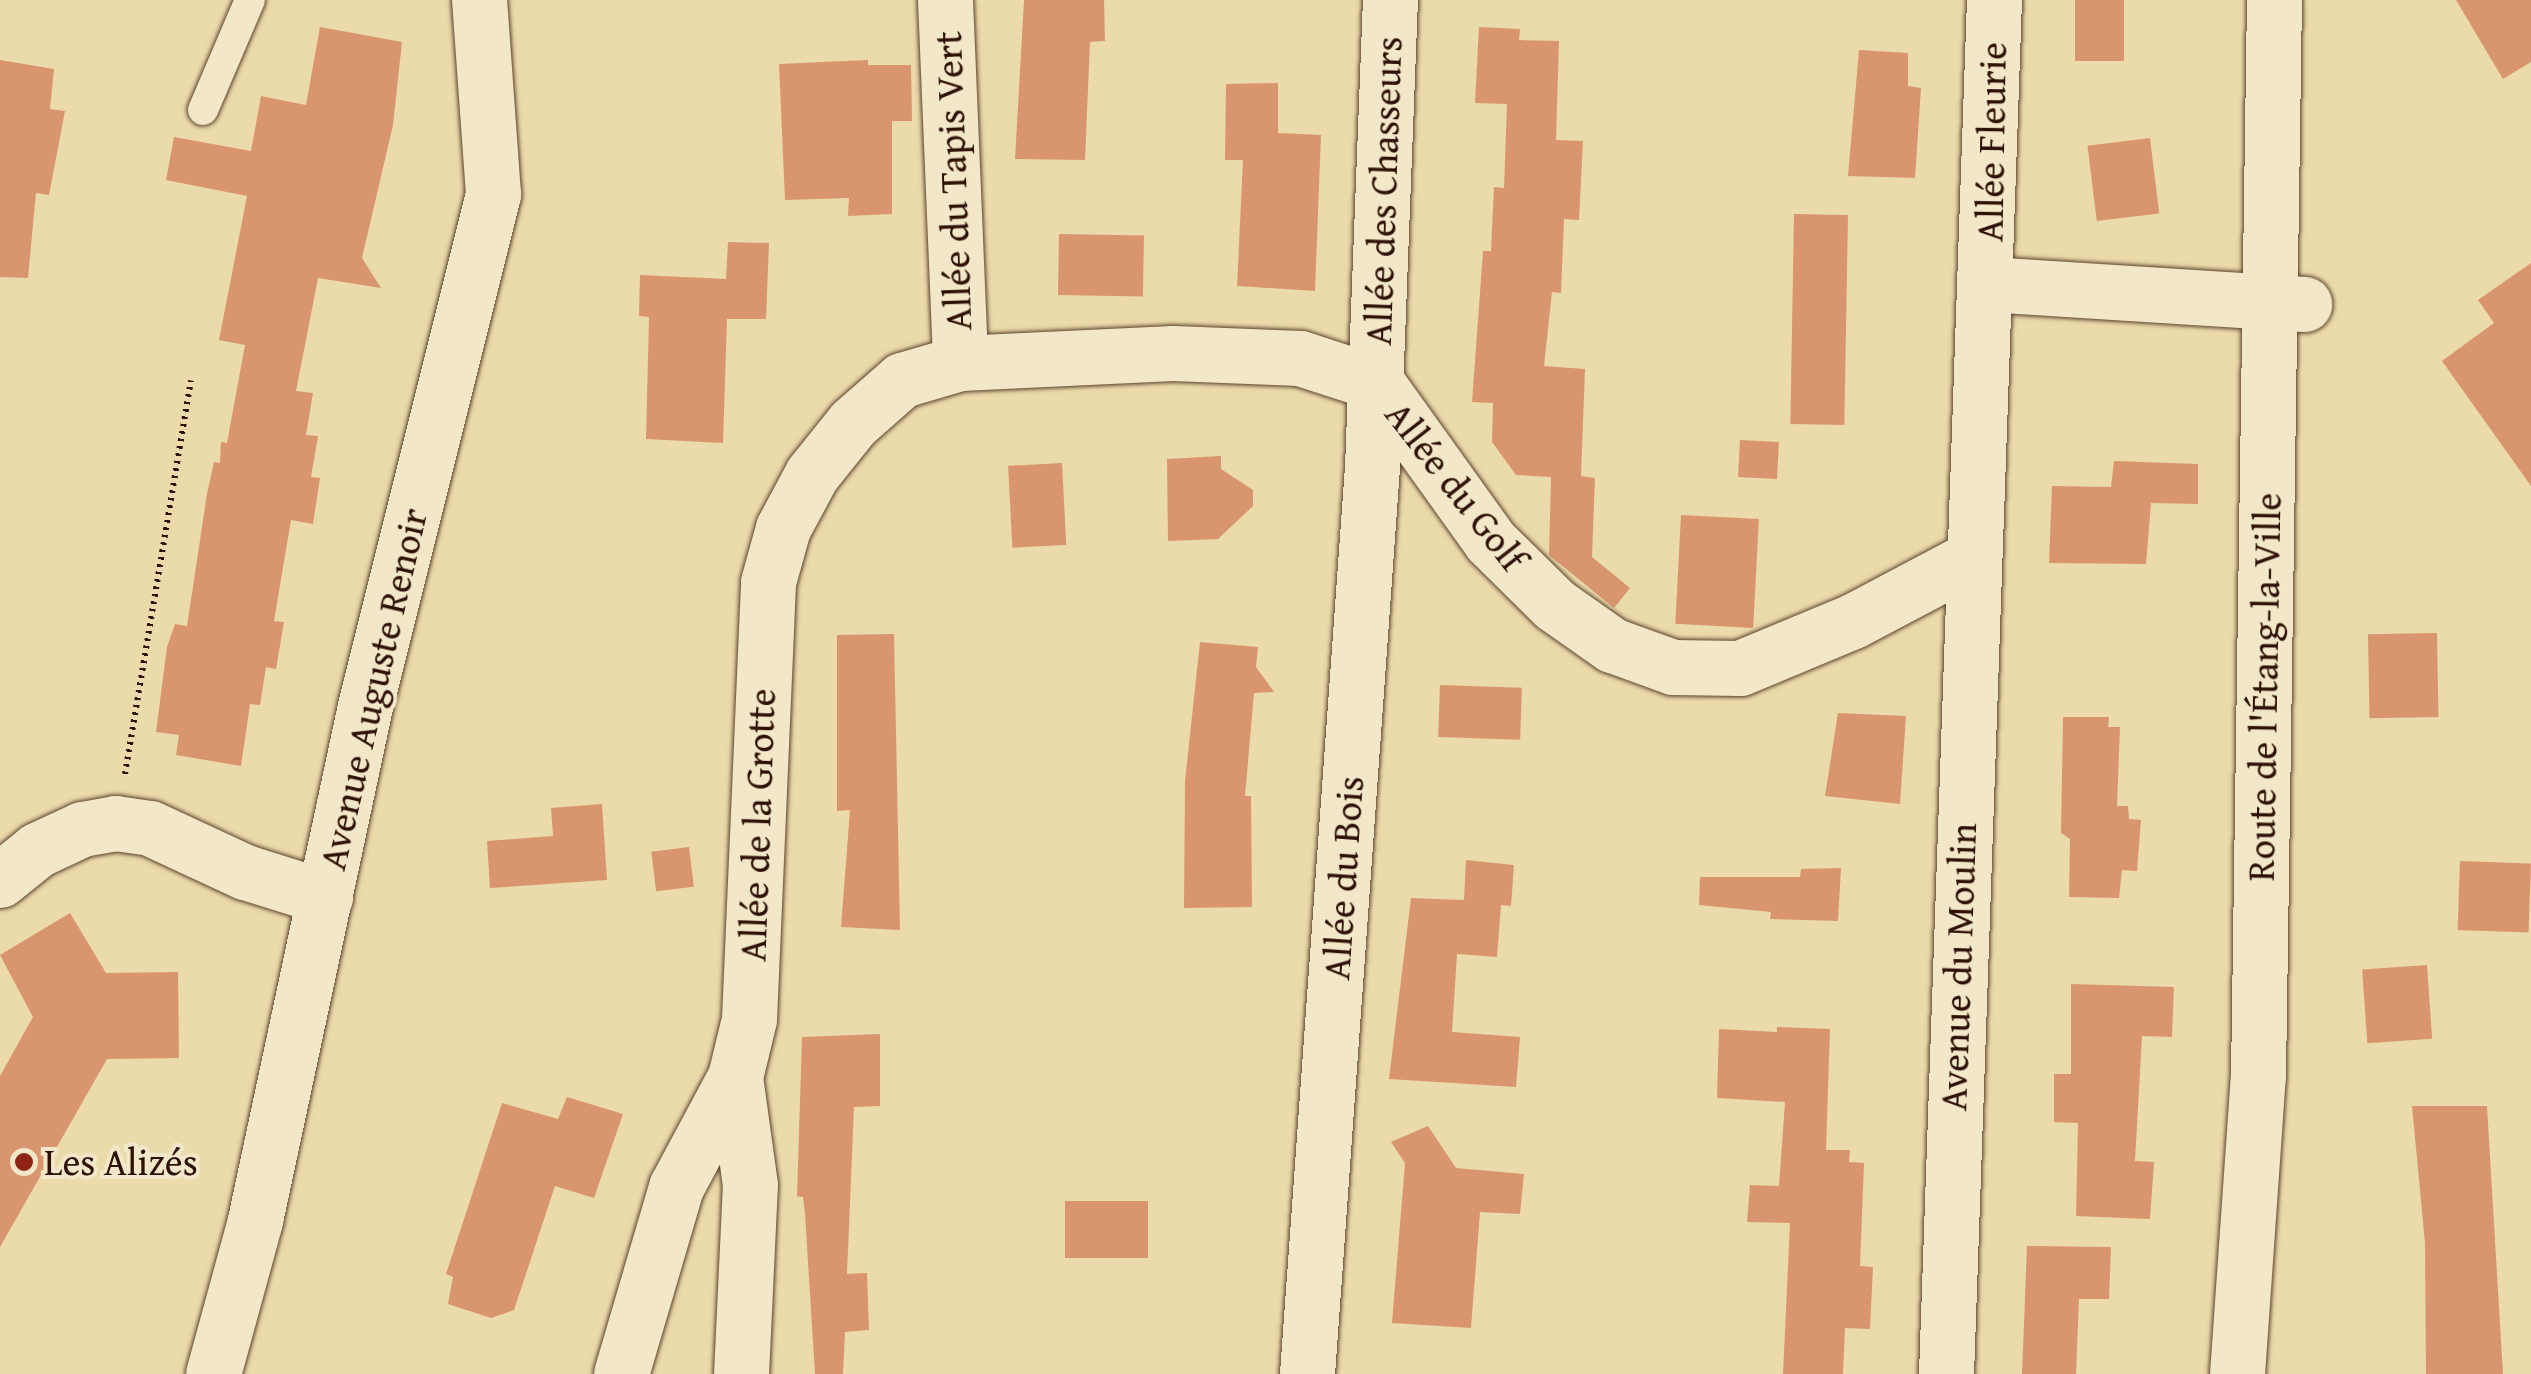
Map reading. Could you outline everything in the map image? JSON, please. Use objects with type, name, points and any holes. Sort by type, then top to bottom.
[{"type":"street","name":"Avenue Auguste Renoir","points":[[214,1374],[255,1220],[365,706],[493,194],[479,0]]},
{"type":"street","name":"Allée du Tapis Vert","points":[[945,0],[960,363]]},
{"type":"street","name":"Allée des Chasseurs","points":[[1377,383],[1390,0]]},
{"type":"street","name":"Allée Fleurie","points":[[1970,559],[1987,284],[1994,0]]},
{"type":"street","name":"Route de l'Étang-la-Ville","points":[[2272,1374],[2286,1091],[2288,303],[2274,0]]},
{"type":"street","name":"Route de l'Étang-la-Ville","points":[[2237,1374],[2258,1076],[2288,303],[2309,0]]},
{"type":"street","points":[[1987,284],[2288,303]]},
{"type":"street","name":"Allée du Golf","points":[[960,363],[1173,353],[1300,358],[1377,383],[1490,541],[1554,606],[1612,645],[1673,667],[1740,668],[1854,621],[1970,559]]},
{"type":"street","name":"Allée de la Grotte","points":[[741,1374],[750,1184],[735,1077],[749,1019],[768,582],[783,528],[812,474],[853,423],[902,380],[960,363]]},
{"type":"street","name":"Allée du Bois","points":[[1307,1374],[1377,383]]},
{"type":"street","name":"Avenue du Moulin","points":[[1946,1374],[1970,559]]},
{"type":"street","points":[[0,880],[37,850],[82,828],[115,823],[150,828],[245,872],[325,897]]},
{"type":"street","points":[[621,1374],[676,1186],[735,1077]]},
{"type":"lane","points":[[203,110],[250,0]]},
{"type":"path","points":[[115,823],[191,381]]},
{"type":"building","points":[[1024,0],[1104,0],[1105,41],[1090,42],[1085,160],[1015,159]]},
{"type":"building","points":[[2075,0],[2124,0],[2124,61],[2075,61]]},
{"type":"building","points":[[2456,0],[2531,0],[2531,62],[2503,79]]},
{"type":"building","points":[[320,27],[402,42],[393,125],[362,258],[381,288],[318,278],[296,391],[313,393],[306,435],[318,436],[311,477],[320,478],[313,524],[291,520],[274,621],[284,622],[276,669],[266,667],[260,705],[250,704],[241,766],[176,755],[179,735],[156,732],[167,647],[175,624],[187,626],[207,494],[214,462],[220,463],[221,442],[227,443],[245,345],[219,340],[247,196],[166,180],[174,137],[251,151],[261,96],[306,105]]},
{"type":"building","points":[[1479,27],[1520,29],[1519,40],[1559,41],[1556,140],[1583,141],[1579,220],[1564,219],[1561,293],[1552,292],[1544,366],[1585,369],[1581,476],[1595,478],[1592,557],[1630,588],[1614,608],[1549,555],[1551,477],[1516,475],[1492,442],[1493,403],[1472,402],[1483,251],[1491,251],[1494,187],[1504,188],[1507,104],[1475,103]]},
{"type":"building","points":[[1859,50],[1908,53],[1908,86],[1921,88],[1915,178],[1848,176]]},
{"type":"building","points":[[0,60],[54,69],[50,109],[65,111],[49,195],[36,193],[28,278],[0,277]]},
{"type":"building","points":[[868,60],[868,65],[911,65],[912,121],[892,121],[892,214],[848,216],[849,198],[785,200],[779,64]]},
{"type":"building","points":[[1278,83],[1278,133],[1321,135],[1315,291],[1237,286],[1243,160],[1225,160],[1226,84]]},
{"type":"building","points":[[2150,138],[2159,213],[2097,221],[2087,146]]},
{"type":"building","points":[[1794,214],[1848,215],[1844,425],[1790,424]]},
{"type":"building","points":[[1059,234],[1144,235],[1143,296],[1058,295]]},
{"type":"building","points":[[728,242],[769,243],[766,319],[727,319],[723,443],[646,439],[649,317],[639,316],[640,275],[726,279]]},
{"type":"building","points":[[2531,263],[2531,486],[2442,361],[2494,323],[2478,300]]},
{"type":"building","points":[[1740,440],[1779,442],[1777,479],[1738,477]]},
{"type":"building","points":[[1221,456],[1221,469],[1253,490],[1253,506],[1218,539],[1168,541],[1167,459]]},
{"type":"building","points":[[2114,461],[2198,464],[2198,504],[2151,503],[2146,564],[2049,563],[2052,486],[2111,487]]},
{"type":"building","points":[[1062,463],[1066,545],[1012,548],[1008,466]]},
{"type":"building","points":[[1681,515],[1759,519],[1753,628],[1675,624]]},
{"type":"building","points":[[2437,633],[2438,717],[2369,718],[2368,634]]},
{"type":"building","points":[[894,634],[900,930],[841,927],[850,810],[837,811],[837,635]]},
{"type":"building","points":[[1200,642],[1258,647],[1256,667],[1274,692],[1254,693],[1245,796],[1251,796],[1252,907],[1184,908],[1185,781]]},
{"type":"building","points":[[1440,685],[1522,688],[1520,740],[1438,737]]},
{"type":"building","points":[[1838,713],[1906,716],[1900,804],[1825,796]]},
{"type":"building","points":[[2063,717],[2109,717],[2108,727],[2120,727],[2117,806],[2128,806],[2129,819],[2141,820],[2137,871],[2122,870],[2119,898],[2069,897],[2070,839],[2061,833]]},
{"type":"building","points":[[602,804],[607,880],[490,888],[487,841],[553,836],[551,808]]},
{"type":"building","points":[[689,847],[694,887],[656,891],[651,852]]},
{"type":"building","points":[[1466,860],[1514,865],[1511,906],[1501,905],[1497,957],[1457,954],[1452,1032],[1520,1037],[1516,1087],[1389,1079],[1411,898],[1464,900]]},
{"type":"building","points":[[2460,861],[2531,863],[2529,932],[2458,930]]},
{"type":"building","points":[[1841,868],[1838,921],[1770,919],[1771,912],[1699,905],[1700,877],[1800,877],[1801,869]]},
{"type":"building","name":"Les Alizés","points":[[70,913],[106,973],[178,972],[179,1058],[107,1059],[0,1247],[0,1076],[33,1017],[0,955]]},
{"type":"building","points":[[2427,965],[2432,1039],[2367,1043],[2362,970]]},
{"type":"building","points":[[2071,984],[2174,987],[2172,1037],[2142,1036],[2135,1161],[2154,1162],[2150,1219],[2076,1216],[2078,1123],[2054,1122],[2054,1074],[2071,1074]]},
{"type":"building","points":[[1777,1027],[1830,1029],[1826,1150],[1850,1150],[1849,1162],[1864,1163],[1860,1266],[1873,1267],[1870,1329],[1845,1328],[1843,1374],[1783,1374],[1790,1223],[1747,1222],[1750,1185],[1779,1186],[1785,1102],[1717,1098],[1719,1029],[1777,1032]]},
{"type":"building","points":[[880,1034],[880,1106],[854,1107],[847,1274],[867,1273],[869,1330],[845,1332],[843,1374],[815,1374],[805,1214],[803,1197],[797,1196],[802,1037]]},
{"type":"building","points":[[567,1097],[623,1114],[594,1198],[555,1186],[514,1310],[491,1318],[448,1304],[453,1277],[446,1274],[502,1103],[558,1119]]},
{"type":"building","points":[[2412,1106],[2487,1106],[2503,1374],[2426,1374],[2425,1243]]},
{"type":"building","points":[[1428,1126],[1456,1168],[1524,1174],[1520,1214],[1480,1212],[1471,1328],[1392,1323],[1405,1163],[1391,1142]]},
{"type":"building","points":[[1065,1201],[1148,1201],[1148,1258],[1065,1258]]},
{"type":"building","points":[[2027,1246],[2111,1247],[2109,1299],[2079,1299],[2076,1374],[2022,1374]]},
{"type":"place","name":"Les Alizés","points":[[24,1162]]}]
